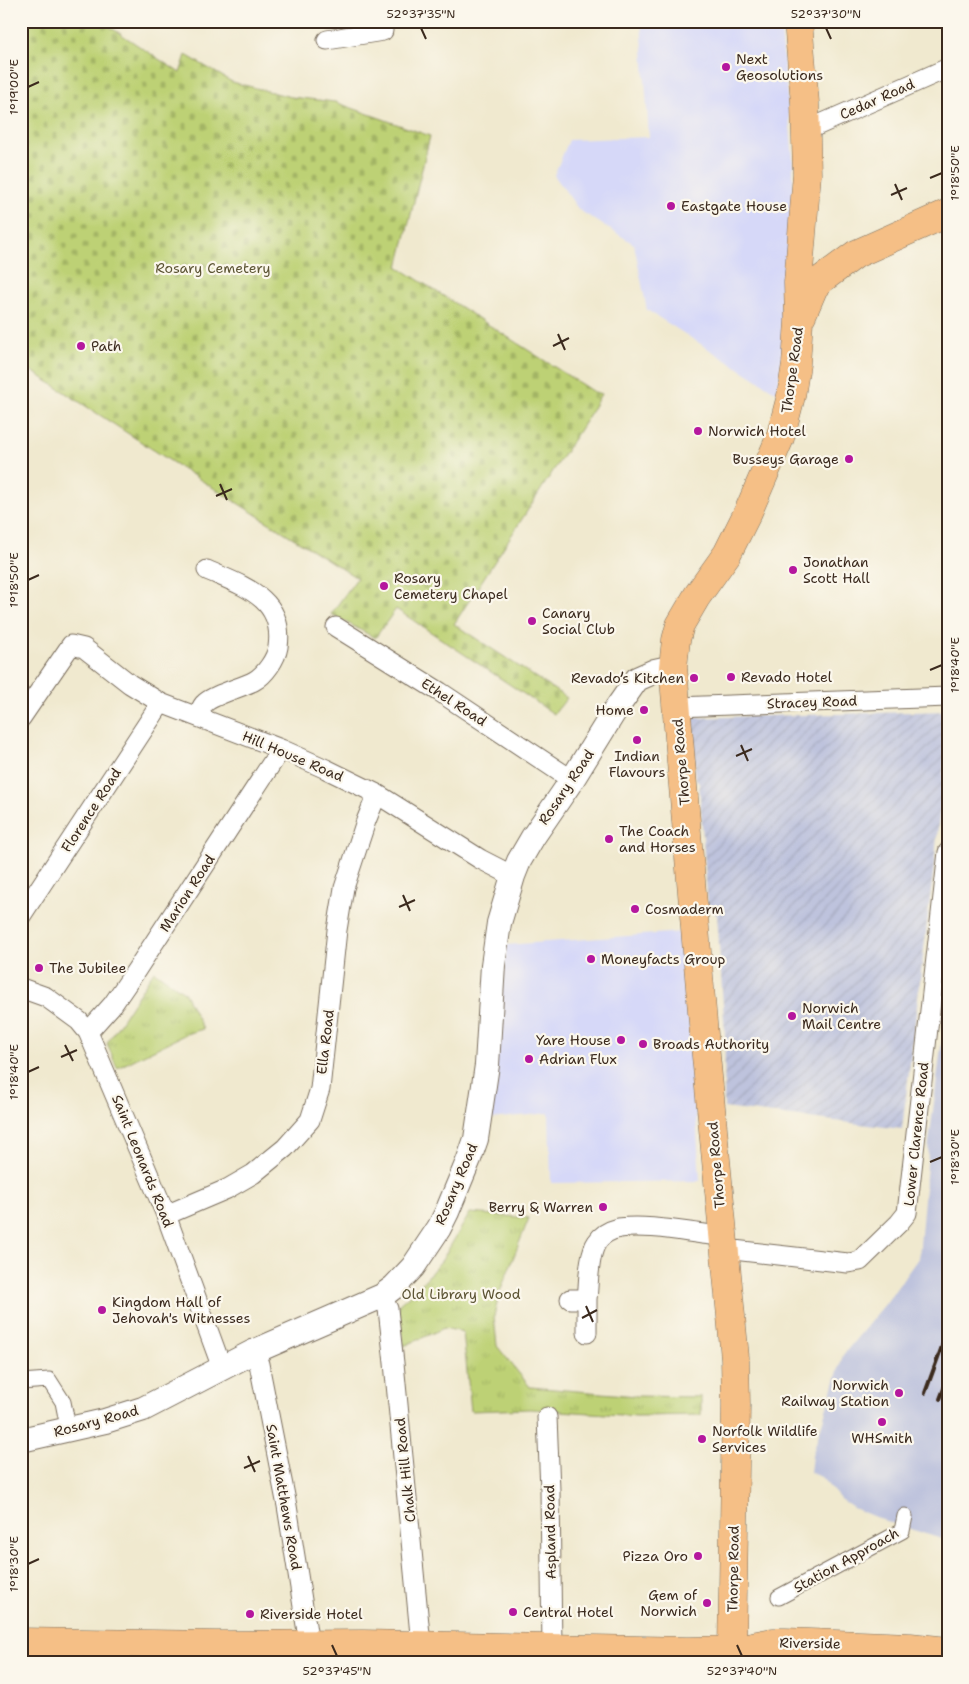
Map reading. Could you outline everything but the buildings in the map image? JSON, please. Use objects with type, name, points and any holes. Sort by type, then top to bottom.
[{"type":"main road","name":"Thorpe Road","points":[[732,1656],[735,1358],[696,947],[673,667],[680,625],[696,596],[727,554],[763,480],[780,438],[791,396],[796,364],[799,321],[798,284],[807,174],[806,127],[798,21]]},
{"type":"main road","points":[[799,321],[814,287],[856,254],[948,213]]},
{"type":"main road","points":[[802,233],[806,246],[818,260],[856,254]]},
{"type":"main road","name":"Riverside","points":[[21,1642],[216,1645],[421,1645],[688,1651],[732,1656],[773,1642],[785,1642],[910,1647],[948,1652]]},
{"type":"street","points":[[327,40],[384,31],[383,21]]},
{"type":"street","name":"Cedar Road","points":[[806,127],[814,127],[948,68]]},
{"type":"street","points":[[198,716],[206,701],[256,680],[265,672],[276,654],[279,639],[278,626],[268,604],[241,585],[208,570]]},
{"type":"street","name":"Ethel Road","points":[[336,627],[440,692],[572,780]]},
{"type":"street","name":"Hill House Road","points":[[21,718],[71,646],[84,648],[130,684],[160,703],[198,716],[326,769],[377,794],[480,859],[513,876]]},
{"type":"street","name":"Rosary Road","points":[[21,1440],[105,1422],[143,1409],[253,1352],[382,1296],[394,1287],[413,1267],[439,1228],[461,1179],[476,1139],[487,1065],[493,965],[499,923],[513,876],[533,837],[572,780],[614,712],[638,679],[655,670],[673,667]]},
{"type":"street","name":"Stracey Road","points":[[677,706],[948,697]]},
{"type":"street","name":"Florence Road","points":[[21,916],[160,703]]},
{"type":"street","name":"Marion Road","points":[[88,1032],[113,1004],[130,980],[281,749]]},
{"type":"street","name":"Ella Road","points":[[166,1215],[227,1189],[253,1174],[285,1148],[310,1120],[320,1090],[337,930],[344,888],[377,794]]},
{"type":"street","name":"Lower Clarence Road","points":[[724,1242],[848,1263],[860,1261],[907,1213],[948,852]]},
{"type":"street","name":"Saint Leonards Road","points":[[21,988],[46,996],[79,1021],[88,1032],[166,1215],[222,1368]]},
{"type":"street","points":[[587,1333],[579,1299],[596,1242],[606,1232],[618,1228],[641,1228],[712,1235],[724,1242]]},
{"type":"street","name":"Chalk Hill Road","points":[[382,1296],[388,1309],[421,1645]]},
{"type":"street","name":"Saint Matthews Road","points":[[253,1352],[259,1364],[287,1506],[309,1644]]},
{"type":"street","points":[[21,1382],[49,1380],[64,1402],[67,1422],[73,1428]]},
{"type":"street","name":"Aspland Road","points":[[547,1417],[552,1648]]},
{"type":"street","name":"Station Approach","points":[[779,1597],[902,1531],[905,1516]]},
{"type":"shaded area","points":[[641,21],[780,21],[793,159],[793,237],[788,310],[778,393],[647,310],[634,244],[579,210],[554,175],[569,140],[649,137]]},
{"type":"shaded area","points":[[948,711],[934,866],[902,1129],[724,1108],[725,1035],[717,915],[708,908],[699,783],[696,780],[690,718]]},
{"type":"shaded area","points":[[682,932],[700,1181],[551,1183],[549,1113],[489,1119],[507,945]]},
{"type":"shaded area","points":[[948,992],[948,1541],[885,1521],[853,1508],[840,1499],[821,1477],[810,1472],[812,1456],[843,1355],[886,1303],[919,1257],[929,1142]]},
{"type":"green space","name":"Rosary Cemetery","points":[[21,21],[101,21],[180,73],[186,55],[232,82],[291,97],[335,102],[430,136],[398,267],[592,391],[601,394],[454,624],[567,698],[554,714],[396,609],[375,638],[331,614],[357,578],[172,462],[21,364]]},
{"type":"green space","points":[[154,971],[184,992],[203,1029],[186,1034],[117,1068],[107,1043]]},
{"type":"green space","name":"Old Library Wood","points":[[470,1213],[529,1218],[499,1294],[494,1316],[497,1346],[530,1387],[637,1396],[701,1397],[701,1415],[637,1416],[530,1409],[471,1411],[463,1332],[444,1328],[404,1346],[398,1305],[417,1289],[442,1260]]},
{"type":"railway","points":[[925,1393],[948,1330]]},
{"type":"railway","points":[[940,1399],[948,1378]]},
{"type":"place","name":"Next Geosolutions","points":[[726,67]]},
{"type":"place","name":"Eastgate House","points":[[671,206]]},
{"type":"place","name":"Path","points":[[81,346]]},
{"type":"place","name":"Norwich Hotel","points":[[698,431]]},
{"type":"place","name":"Busseys Garage","points":[[849,459]]},
{"type":"place","name":"Jonathan Scott Hall","points":[[793,570]]},
{"type":"place","name":"Rosary Cemetery Chapel","points":[[384,586]]},
{"type":"place","name":"Canary Social Club","points":[[532,621]]},
{"type":"place","name":"Revado Hotel","points":[[731,677]]},
{"type":"place","name":"Revado’s Kitchen","points":[[694,678]]},
{"type":"place","name":"Home","points":[[644,710]]},
{"type":"place","name":"Indian Flavours","points":[[637,740]]},
{"type":"place","name":"The Coach and Horses","points":[[609,839]]},
{"type":"place","name":"Cosmaderm","points":[[635,909]]},
{"type":"place","name":"Moneyfacts Group","points":[[591,959]]},
{"type":"place","name":"The Jubilee","points":[[39,968]]},
{"type":"place","name":"Norwich Mail Centre","points":[[792,1016]]},
{"type":"place","name":"Yare House","points":[[621,1040]]},
{"type":"place","name":"Broads Authority","points":[[643,1044]]},
{"type":"place","name":"Adrian Flux","points":[[529,1059]]},
{"type":"place","name":"Berry & Warren","points":[[603,1207]]},
{"type":"place","name":"Kingdom Hall of Jehovah's Witnesses","points":[[102,1310]]},
{"type":"place","name":"Norwich Railway Station","points":[[899,1393]]},
{"type":"place","name":"WHSmith","points":[[882,1422]]},
{"type":"place","name":"Norfolk Wildlife Services","points":[[702,1439]]},
{"type":"place","name":"Pizza Oro","points":[[698,1556]]},
{"type":"place","name":"Gem of Norwich","points":[[707,1603]]},
{"type":"place","name":"Central Hotel","points":[[513,1612]]},
{"type":"place","name":"Riverside Hotel","points":[[250,1614]]}]
